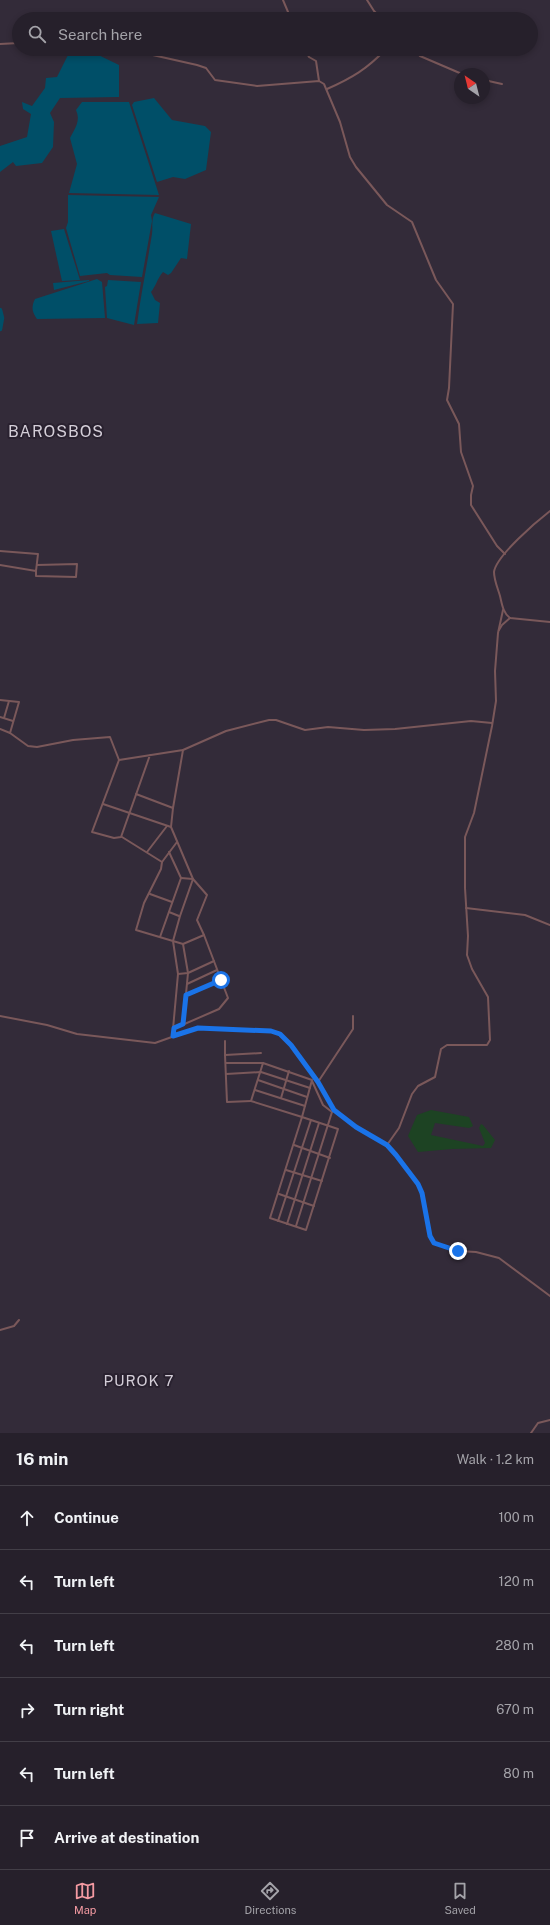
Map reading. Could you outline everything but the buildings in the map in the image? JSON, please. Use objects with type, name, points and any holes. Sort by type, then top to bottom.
[{"type":"street","points":[[283,0],[288,12]]},
{"type":"street","points":[[367,0],[375,12]]},
{"type":"street","points":[[0,44],[12,43]]},
{"type":"street","points":[[157,56],[206,68],[215,80],[257,86],[319,81]]},
{"type":"street","points":[[308,56],[316,61],[319,81],[327,89],[340,122],[350,156],[356,167],[387,205],[412,222],[436,280],[453,304],[449,388],[447,400],[459,424],[461,452],[473,486],[471,505],[496,546],[505,554]]},
{"type":"street","points":[[327,89],[349,80],[372,64],[379,56]]},
{"type":"street","points":[[422,56],[454,71]]},
{"type":"street","points":[[490,81],[502,84]]},
{"type":"street","points":[[387,1145],[399,1128],[412,1094],[418,1086],[435,1077],[441,1049],[447,1045],[483,1046],[489,1043],[488,997],[468,960],[465,837],[474,813],[496,701],[495,671],[498,633],[503,610],[494,572],[496,565],[505,554],[550,510]]},
{"type":"street","points":[[0,551],[38,554],[36,572],[36,576],[76,577],[77,564],[37,565]]},
{"type":"street","points":[[0,565],[36,572]]},
{"type":"street","points":[[503,610],[510,618],[550,622]]},
{"type":"street","points":[[498,633],[502,625],[510,618]]},
{"type":"street","points":[[0,700],[19,702],[10,733]]},
{"type":"street","points":[[4,718],[9,701]]},
{"type":"street","points":[[0,717],[13,721]]},
{"type":"street","points":[[119,760],[183,750],[226,731],[276,720],[305,730],[328,727],[364,730],[395,729],[471,721],[492,724]]},
{"type":"street","points":[[0,729],[10,733],[28,746],[37,747],[73,740],[110,737],[119,760],[92,832],[114,838],[121,837],[162,862]]},
{"type":"street","points":[[174,1028],[220,1009],[228,998],[198,920],[207,895],[193,879],[171,827],[183,750]]},
{"type":"street","points":[[121,837],[150,755]]},
{"type":"street","points":[[136,794],[173,808]]},
{"type":"street","points":[[103,804],[171,827]]},
{"type":"street","points":[[147,852],[167,826]]},
{"type":"street","points":[[177,842],[162,862],[161,869],[150,894],[144,903],[136,930],[183,944],[204,935]]},
{"type":"street","points":[[160,937],[181,878],[169,852]]},
{"type":"street","points":[[181,878],[193,879]]},
{"type":"street","points":[[173,1036],[178,974],[173,941],[193,879]]},
{"type":"street","points":[[150,894],[172,902]]},
{"type":"street","points":[[466,908],[524,915],[550,924]]},
{"type":"street","points":[[169,912],[180,916]]},
{"type":"street","points":[[183,944],[188,973],[183,1024]]},
{"type":"street","points":[[178,974],[188,973],[214,961]]},
{"type":"street","points":[[187,984],[217,970]]},
{"type":"street","points":[[186,995],[221,980]]},
{"type":"street","points":[[0,1016],[47,1025],[77,1034],[155,1043],[198,1028],[276,1032],[291,1045],[318,1082],[333,1111],[296,1226]]},
{"type":"street","points":[[318,1082],[353,1029],[354,1016]]},
{"type":"street","points":[[225,1041],[227,1102],[251,1101],[302,1117],[327,1126],[338,1129],[306,1230],[270,1218],[294,1145],[302,1117],[305,1106],[307,1097],[312,1080]]},
{"type":"street","points":[[225,1055],[261,1053]]},
{"type":"street","points":[[226,1064],[263,1063],[290,1071],[312,1080],[322,1098],[323,1105],[362,1131],[387,1145],[418,1184],[425,1207],[430,1236],[434,1243],[458,1251],[476,1252],[499,1258],[550,1296]]},
{"type":"street","points":[[251,1101],[263,1063]]},
{"type":"street","points":[[281,1098],[290,1071]]},
{"type":"street","points":[[226,1074],[260,1072],[310,1088]]},
{"type":"street","points":[[258,1080],[307,1097]]},
{"type":"street","points":[[255,1090],[305,1106]]},
{"type":"street","points":[[278,1221],[310,1120]]},
{"type":"street","points":[[287,1224],[319,1123]]},
{"type":"street","points":[[294,1145],[330,1158]]},
{"type":"street","points":[[286,1170],[322,1181]]},
{"type":"street","points":[[279,1194],[314,1206]]},
{"type":"street","points":[[0,1330],[14,1326],[19,1320]]},
{"type":"street","points":[[531,1433],[538,1423],[550,1420]]},
{"type":"green space","points":[[431,1110],[469,1117],[473,1126],[469,1128],[435,1123],[431,1135],[483,1146],[485,1143],[479,1128],[481,1124],[495,1140],[491,1148],[418,1152],[408,1136],[417,1115]]},
{"type":"water","points":[[68,56],[100,56],[119,65],[119,97],[60,98],[50,113],[54,122],[53,147],[42,163],[16,166],[13,162],[0,172],[0,146],[27,137],[31,114],[23,109],[22,102],[32,106],[45,88],[46,78],[57,77]]},
{"type":"water","points":[[154,98],[172,120],[205,126],[211,132],[206,170],[185,179],[173,177],[157,182],[132,105],[134,102]]},
{"type":"water","points":[[82,102],[129,102],[159,195],[69,193],[77,164],[70,138],[78,121],[76,110]]},
{"type":"water","points":[[68,195],[159,197],[151,215],[152,221],[142,277],[110,275],[107,273],[80,276],[66,228],[68,222]]},
{"type":"water","points":[[155,213],[191,224],[187,259],[181,258],[168,275],[163,272],[151,292],[155,300],[160,303],[158,323],[137,324],[152,234],[153,218]]},
{"type":"water","points":[[64,229],[80,280],[62,281],[51,231]]},
{"type":"water","points":[[97,279],[102,282],[105,318],[37,319],[35,316],[33,312],[33,305],[35,299]]},
{"type":"water","points":[[108,280],[141,282],[134,325],[107,318],[105,287],[107,286]]},
{"type":"water","points":[[89,281],[54,290],[53,283]]},
{"type":"waterway","points":[[0,310],[2,318],[0,329]]},
{"type":"district","name":"BAROSBOS","points":[[56,431]]},
{"type":"district","name":"PUROK 7","points":[[139,1380]]},
{"type":"route","points":[[221,980],[186,995],[183,1024],[174,1028],[173,1036],[198,1028],[271,1031],[280,1034],[291,1045],[318,1082],[334,1110],[356,1127],[387,1145],[405,1166],[418,1184],[422,1193],[430,1236],[434,1243],[458,1251]]}]
